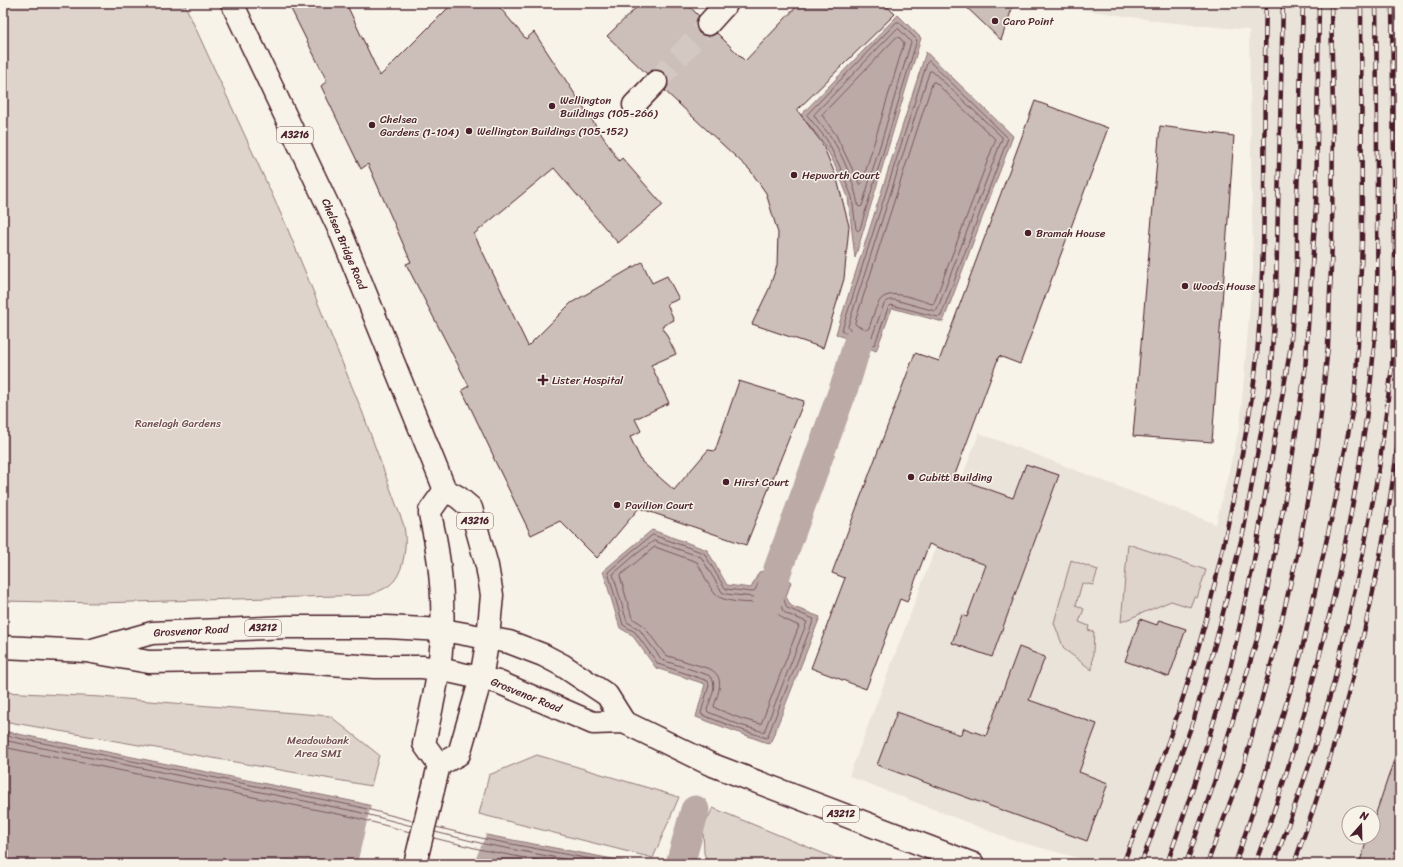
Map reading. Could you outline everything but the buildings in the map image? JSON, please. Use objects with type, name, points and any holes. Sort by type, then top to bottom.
[{"type":"main road","name":"Chelsea Bridge Road","points":[[232,3],[341,233],[445,490]]},
{"type":"main road","points":[[708,24],[727,3]]},
{"type":"main road","points":[[634,105],[656,82]]},
{"type":"main road","points":[[415,864],[439,766],[424,744],[439,669],[443,630],[443,605],[437,543],[430,511],[445,490]]},
{"type":"main road","name":"A3216","points":[[439,766],[459,754],[481,678],[488,638],[492,595],[487,566],[472,512],[469,506],[445,490]]},
{"type":"main road","name":"Grosvenor Road","points":[[86,651],[152,633],[286,627],[387,627],[443,630],[509,642],[543,655],[568,669],[607,695],[624,722]]},
{"type":"main road","name":"A3212","points":[[3,648],[86,651]]},
{"type":"main road","name":"Grosvenor Road","points":[[86,651],[149,662],[272,660],[374,667],[422,667],[439,669],[498,682],[593,724],[624,722],[710,764],[973,864]]},
{"type":"shaded area","points":[[1039,3],[1400,3],[1400,864],[1101,864],[1012,840],[849,776],[979,433],[1216,524],[1240,425],[1253,268],[1249,30],[1165,22]]},
{"type":"green space","name":"Ranelagh Gardens","points":[[3,3],[184,3],[286,225],[362,411],[404,526],[405,547],[401,569],[394,581],[386,587],[370,595],[99,603],[3,601]]},
{"type":"green space","points":[[1128,544],[1206,570],[1197,598],[1194,597],[1190,607],[1171,601],[1121,622]]},
{"type":"green space","points":[[1071,560],[1098,570],[1093,585],[1082,583],[1076,605],[1084,609],[1079,622],[1089,626],[1088,630],[1094,632],[1092,670],[1064,649],[1054,623]]},
{"type":"green space","name":"Meadowbank Area SMI","points":[[3,692],[101,697],[330,716],[379,755],[371,786],[3,721]]},
{"type":"green space","points":[[537,755],[679,797],[653,858],[479,814],[489,775]]},
{"type":"green space","points":[[713,808],[849,864],[708,864],[704,853],[703,828]]},
{"type":"water","points":[[898,15],[921,38],[855,258],[848,197],[837,169],[823,142],[801,115]]},
{"type":"water","points":[[926,52],[1013,136],[943,322],[892,308],[876,351],[836,334]]},
{"type":"water","points":[[652,530],[707,550],[727,585],[751,588],[759,572],[778,569],[791,582],[786,597],[791,606],[820,617],[770,744],[696,717],[705,684],[656,668],[632,635],[620,628],[603,571]]},
{"type":"water","points":[[3,731],[356,802],[486,835],[639,864],[3,864]]},
{"type":"pier","points":[[371,804],[485,833],[486,835],[473,864],[357,864]]},
{"type":"waterway","points":[[766,607],[778,569],[847,379],[858,342]]},
{"type":"waterway","points":[[680,864],[695,810]]},
{"type":"tunnel","points":[[656,82],[708,24]]},
{"type":"railway","points":[[1123,864],[1170,737],[1200,641],[1225,539],[1250,407],[1258,343],[1263,258],[1266,3]]},
{"type":"railway","points":[[1141,864],[1194,719],[1216,641],[1244,529],[1270,382],[1276,290],[1283,3]]},
{"type":"railway","points":[[1167,864],[1193,788],[1230,669],[1253,566],[1290,351],[1297,262],[1297,196],[1303,3]]},
{"type":"railway","points":[[1186,864],[1214,783],[1258,636],[1289,479],[1305,372],[1316,206],[1319,3]]},
{"type":"railway","points":[[1207,864],[1244,765],[1273,657],[1299,547],[1318,441],[1328,346],[1332,240],[1333,113],[1331,3]]},
{"type":"railway","points":[[1235,864],[1264,778],[1301,654],[1336,498],[1354,402],[1362,241],[1361,3]]},
{"type":"railway","points":[[1255,864],[1271,820],[1311,688],[1333,601],[1359,470],[1371,382],[1377,305],[1376,3]]},
{"type":"railway","points":[[1274,864],[1309,766],[1334,682],[1363,553],[1379,468],[1392,367],[1395,255],[1392,3]]},
{"type":"railway","points":[[1294,864],[1330,757],[1360,648],[1384,537],[1400,426]]},
{"type":"place","name":"Caro Point","points":[[995,21]]},
{"type":"place","name":"Wellington Buildings (105-266)","points":[[552,106]]},
{"type":"place","name":"Chelsea Gardens (1-104)","points":[[372,125]]},
{"type":"place","name":"Wellington Buildings (105-152)","points":[[469,131]]},
{"type":"place","name":"Hepworth Court","points":[[794,175]]},
{"type":"place","name":"Bramah House","points":[[1028,233]]},
{"type":"place","name":"Woods House","points":[[1185,286]]},
{"type":"place","name":"Lister Hospital","points":[[543,380]]},
{"type":"place","name":"Cubitt Building","points":[[911,477]]},
{"type":"place","name":"Hirst Court","points":[[726,482]]},
{"type":"place","name":"Pavilion Court","points":[[617,505]]}]
